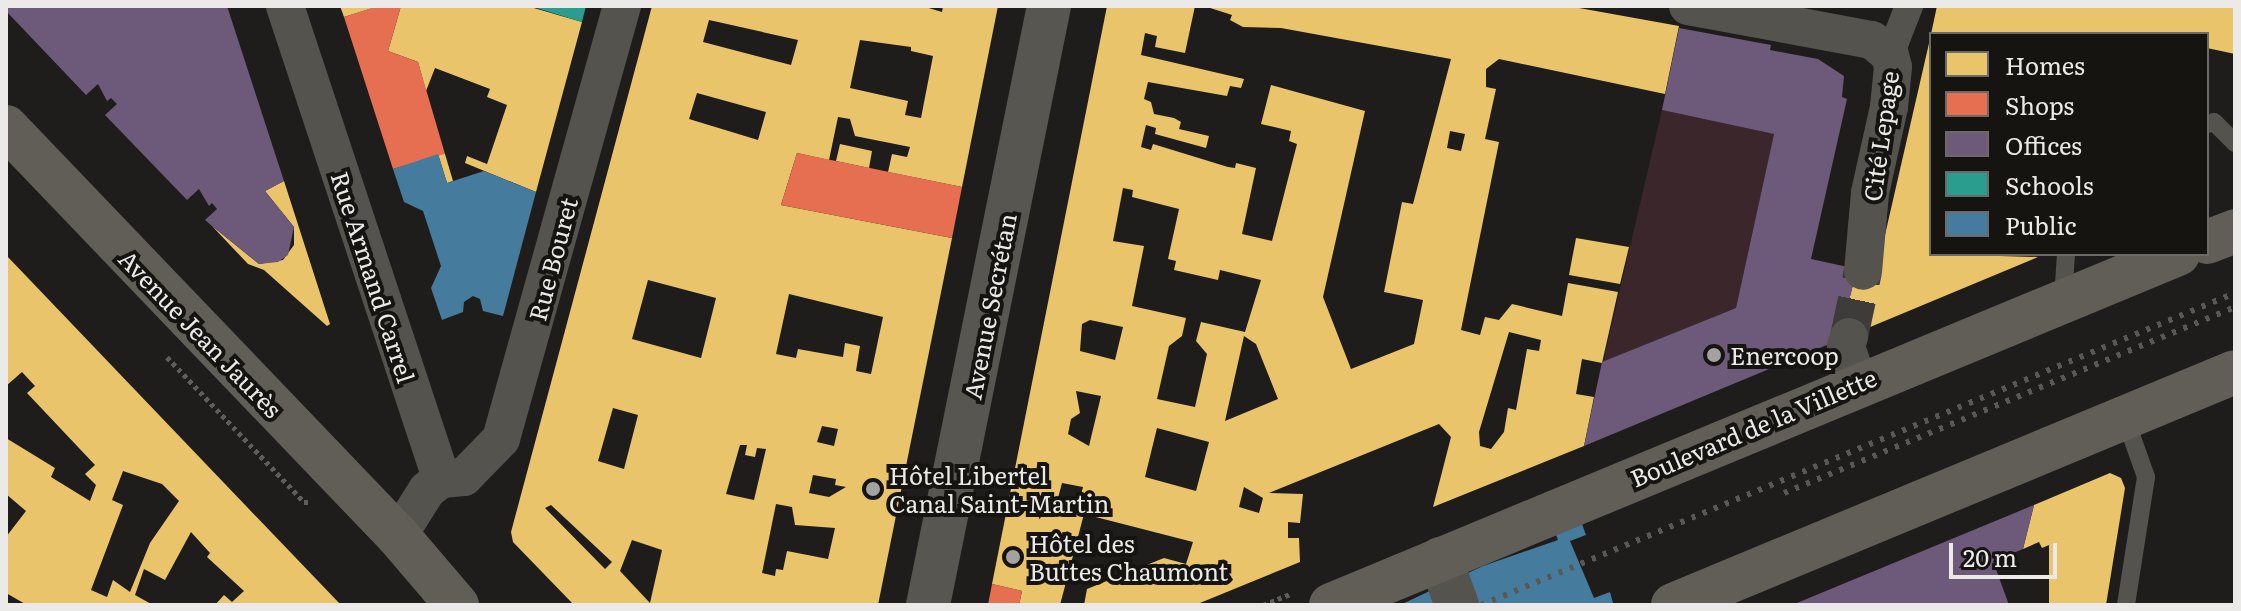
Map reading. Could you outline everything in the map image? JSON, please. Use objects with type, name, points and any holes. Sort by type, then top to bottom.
[{"type":"main road","name":"Avenue Secrétan","points":[[928,605],[1049,6]]},
{"type":"main road","name":"Avenue Jean Jaurès","points":[[6,127],[398,536],[457,605]]},
{"type":"main road","points":[[2209,241],[2235,231]]},
{"type":"main road","name":"Boulevard de la Villette","points":[[1331,605],[1858,383],[2173,256]]},
{"type":"main road","points":[[1673,605],[2235,372]]},
{"type":"main road","name":"Avenue Jean Jaurès","points":[[398,536],[478,605]]},
{"type":"street","name":"Rue Armand Carrel","points":[[285,6],[441,479]]},
{"type":"street","name":"Rue Bouret","points":[[441,479],[464,477],[501,439],[622,6]]},
{"type":"street","points":[[1688,6],[1872,40],[1890,55]]},
{"type":"street","name":"Cité Lepage","points":[[1863,271],[1870,193],[1889,107],[1893,67],[1890,55],[1909,6]]},
{"type":"street","points":[[1849,337],[1846,346],[1858,383]]},
{"type":"street","points":[[398,536],[427,490],[441,479]]},
{"type":"street","points":[[1440,559],[1457,605]]},
{"type":"lane","points":[[2209,123],[2214,122],[2235,143]]},
{"type":"lane","points":[[2063,300],[2066,256]]},
{"type":"lane","points":[[2125,418],[2146,477],[2126,605]]},
{"type":"shaded area","points":[[1662,110],[1774,134],[1736,308],[1603,362]]},
{"type":"building: Homes","points":[[340,6],[376,6],[376,7],[344,17]]},
{"type":"building: Homes","points":[[401,6],[527,6],[582,22],[536,192],[465,163],[467,156],[487,164],[507,105],[487,97],[490,89],[435,68],[426,91],[418,62],[388,51]]},
{"type":"building: Homes","points":[[652,6],[922,6],[942,12],[943,6],[998,6],[962,187],[888,172],[892,154],[907,157],[910,147],[855,136],[850,119],[838,117],[829,160],[797,153],[781,205],[952,238],[878,605],[574,605],[513,542],[511,532]],"holes":[[[709,20],[798,40],[791,65],[703,42]],[[860,40],[911,47],[911,51],[933,56],[921,118],[905,115],[908,101],[850,88]],[[697,93],[766,112],[758,140],[689,119]],[[648,280],[716,298],[701,358],[632,339]],[[789,294],[883,317],[871,374],[856,371],[860,346],[845,343],[843,357],[798,349],[796,358],[776,354]],[[613,408],[638,415],[624,469],[598,461]],[[822,426],[838,429],[834,446],[817,442]],[[740,445],[747,445],[745,455],[755,457],[757,448],[766,449],[754,500],[726,494]],[[813,475],[836,479],[835,485],[846,487],[829,497],[809,493]],[[776,504],[792,507],[795,525],[835,528],[828,559],[787,551],[783,570],[776,569],[775,576],[762,573]],[[551,505],[612,562],[605,569],[545,508]],[[632,540],[662,550],[650,603],[620,571]]]},
{"type":"building: Homes","points":[[1107,6],[1195,6],[1185,53],[1155,47],[1157,36],[1145,33],[1141,55],[1244,79],[1241,88],[1230,86],[1227,96],[1148,82],[1144,99],[1151,102],[1154,114],[1181,122],[1179,129],[1209,136],[1206,148],[1155,134],[1156,128],[1146,125],[1141,147],[1151,150],[1153,144],[1228,167],[1235,168],[1236,163],[1256,168],[1242,234],[1272,241],[1297,144],[1289,141],[1291,131],[1261,124],[1271,85],[1365,111],[1323,297],[1351,369],[1414,344],[1423,300],[1384,292],[1402,202],[1413,204],[1451,59],[1281,28],[1243,27],[1230,20],[1232,15],[1204,6],[1568,6],[1679,26],[1665,94],[1499,59],[1486,69],[1486,87],[1496,89],[1485,139],[1499,142],[1461,330],[1480,335],[1485,317],[1499,320],[1512,304],[1562,316],[1568,283],[1618,292],[1602,363],[1582,359],[1576,394],[1594,397],[1584,446],[1433,507],[1451,437],[1439,424],[1269,493],[1303,494],[1300,523],[1288,522],[1288,538],[1299,538],[1300,562],[1195,605],[1084,605],[1087,589],[1164,558],[1186,564],[1193,542],[1084,514],[1060,605],[1019,605],[1022,591],[992,584]],"holes":[[[1450,131],[1465,134],[1461,151],[1447,148]],[[1123,188],[1133,190],[1132,197],[1179,209],[1168,259],[1176,261],[1174,270],[1218,280],[1220,270],[1261,280],[1245,332],[1201,322],[1196,341],[1207,354],[1195,407],[1157,399],[1169,346],[1182,336],[1186,318],[1132,306],[1144,246],[1113,241]],[[1090,320],[1123,327],[1115,360],[1080,351],[1082,324]],[[1509,332],[1541,340],[1539,351],[1527,349],[1516,410],[1508,408],[1504,432],[1491,449],[1480,446],[1479,432]],[[1244,336],[1256,344],[1278,399],[1225,421]],[[1076,391],[1101,396],[1089,446],[1068,434],[1071,419],[1080,413]],[[1157,428],[1209,442],[1196,491],[1145,477]],[[1062,483],[1083,487],[1075,517],[1054,513]],[[1244,487],[1263,498],[1259,513],[1239,507]]]},
{"type":"building: Homes","points":[[1937,6],[2235,6],[2235,54],[2209,48],[2209,32],[1931,32]]},
{"type":"building: Homes","points":[[1929,43],[1929,256],[2038,257],[1839,340],[1857,269],[1876,274]]},
{"type":"building: Homes","points":[[840,144],[872,151],[869,168],[836,161]]},
{"type":"building: Homes","points":[[438,154],[445,154],[453,181],[447,183]]},
{"type":"building: Homes","points":[[284,181],[330,324],[327,326],[264,270],[248,264],[212,226],[259,264],[283,260],[294,245],[294,227],[265,191]]},
{"type":"building: Homes","points":[[1576,238],[1629,247],[1620,284],[1569,275]]},
{"type":"building: Homes","points":[[6,255],[341,605],[215,605],[224,595],[232,602],[244,591],[207,557],[210,553],[191,532],[165,580],[144,569],[135,595],[153,605],[27,605],[6,593],[6,537],[26,511],[6,494],[6,438],[55,468],[51,477],[90,501],[96,485],[85,474],[95,465],[27,393],[35,386],[22,372],[6,386]],"holes":[[[123,471],[162,484],[179,501],[150,543],[130,592],[113,580],[107,597],[91,590],[123,505],[112,500]]]},
{"type":"building: Homes","points":[[2110,473],[2121,478],[2125,488],[2106,605],[2049,605],[2049,545],[2042,548],[2039,542],[2023,549],[2034,505]]},
{"type":"building: Shops","points":[[378,6],[401,6],[388,51],[418,62],[445,154],[393,169],[344,17]]},
{"type":"building: Shops","points":[[797,153],[962,187],[952,238],[781,205]]},
{"type":"building: Shops","points":[[992,584],[1022,591],[1019,605],[988,605]]},
{"type":"building: Offices","points":[[9,6],[227,6],[284,181],[265,191],[294,227],[288,255],[278,262],[259,264],[205,220],[217,209],[212,203],[209,206],[199,189],[187,200],[105,115],[117,104],[111,98],[107,101],[98,84],[86,95],[6,11]]},
{"type":"building: Offices","points":[[1679,28],[1771,45],[1770,50],[1818,59],[1844,76],[1842,97],[1847,99],[1811,259],[1857,269],[1839,340],[1584,446],[1602,362],[1736,308],[1774,134],[1662,110]]},
{"type":"building: Offices","points":[[2034,505],[2023,549],[1993,561],[2009,605],[1792,605]]},
{"type":"building: Schools","points":[[530,6],[586,6],[582,22]]},
{"type":"building: Public","points":[[438,154],[447,183],[484,171],[536,192],[503,316],[483,311],[480,299],[473,296],[464,302],[463,312],[442,320],[431,288],[441,266],[423,211],[404,202],[393,169]]},
{"type":"building: Public","points":[[1582,524],[1586,535],[1570,541],[1594,598],[1610,592],[1613,603],[1400,605],[1483,566],[1558,540],[1556,535]]},
{"type":"tunnel","points":[[1849,337],[1863,271]]},
{"type":"railway","points":[[1481,605],[2235,293]]},
{"type":"railway","points":[[1784,493],[2235,307]]},
{"type":"place","name":"Enercoop","points":[[1714,355]]},
{"type":"place","name":"Hôtel Libertel Canal Saint-Martin","points":[[873,489]]},
{"type":"place","name":"Hôtel des Buttes Chaumont","points":[[1013,557]]}]
